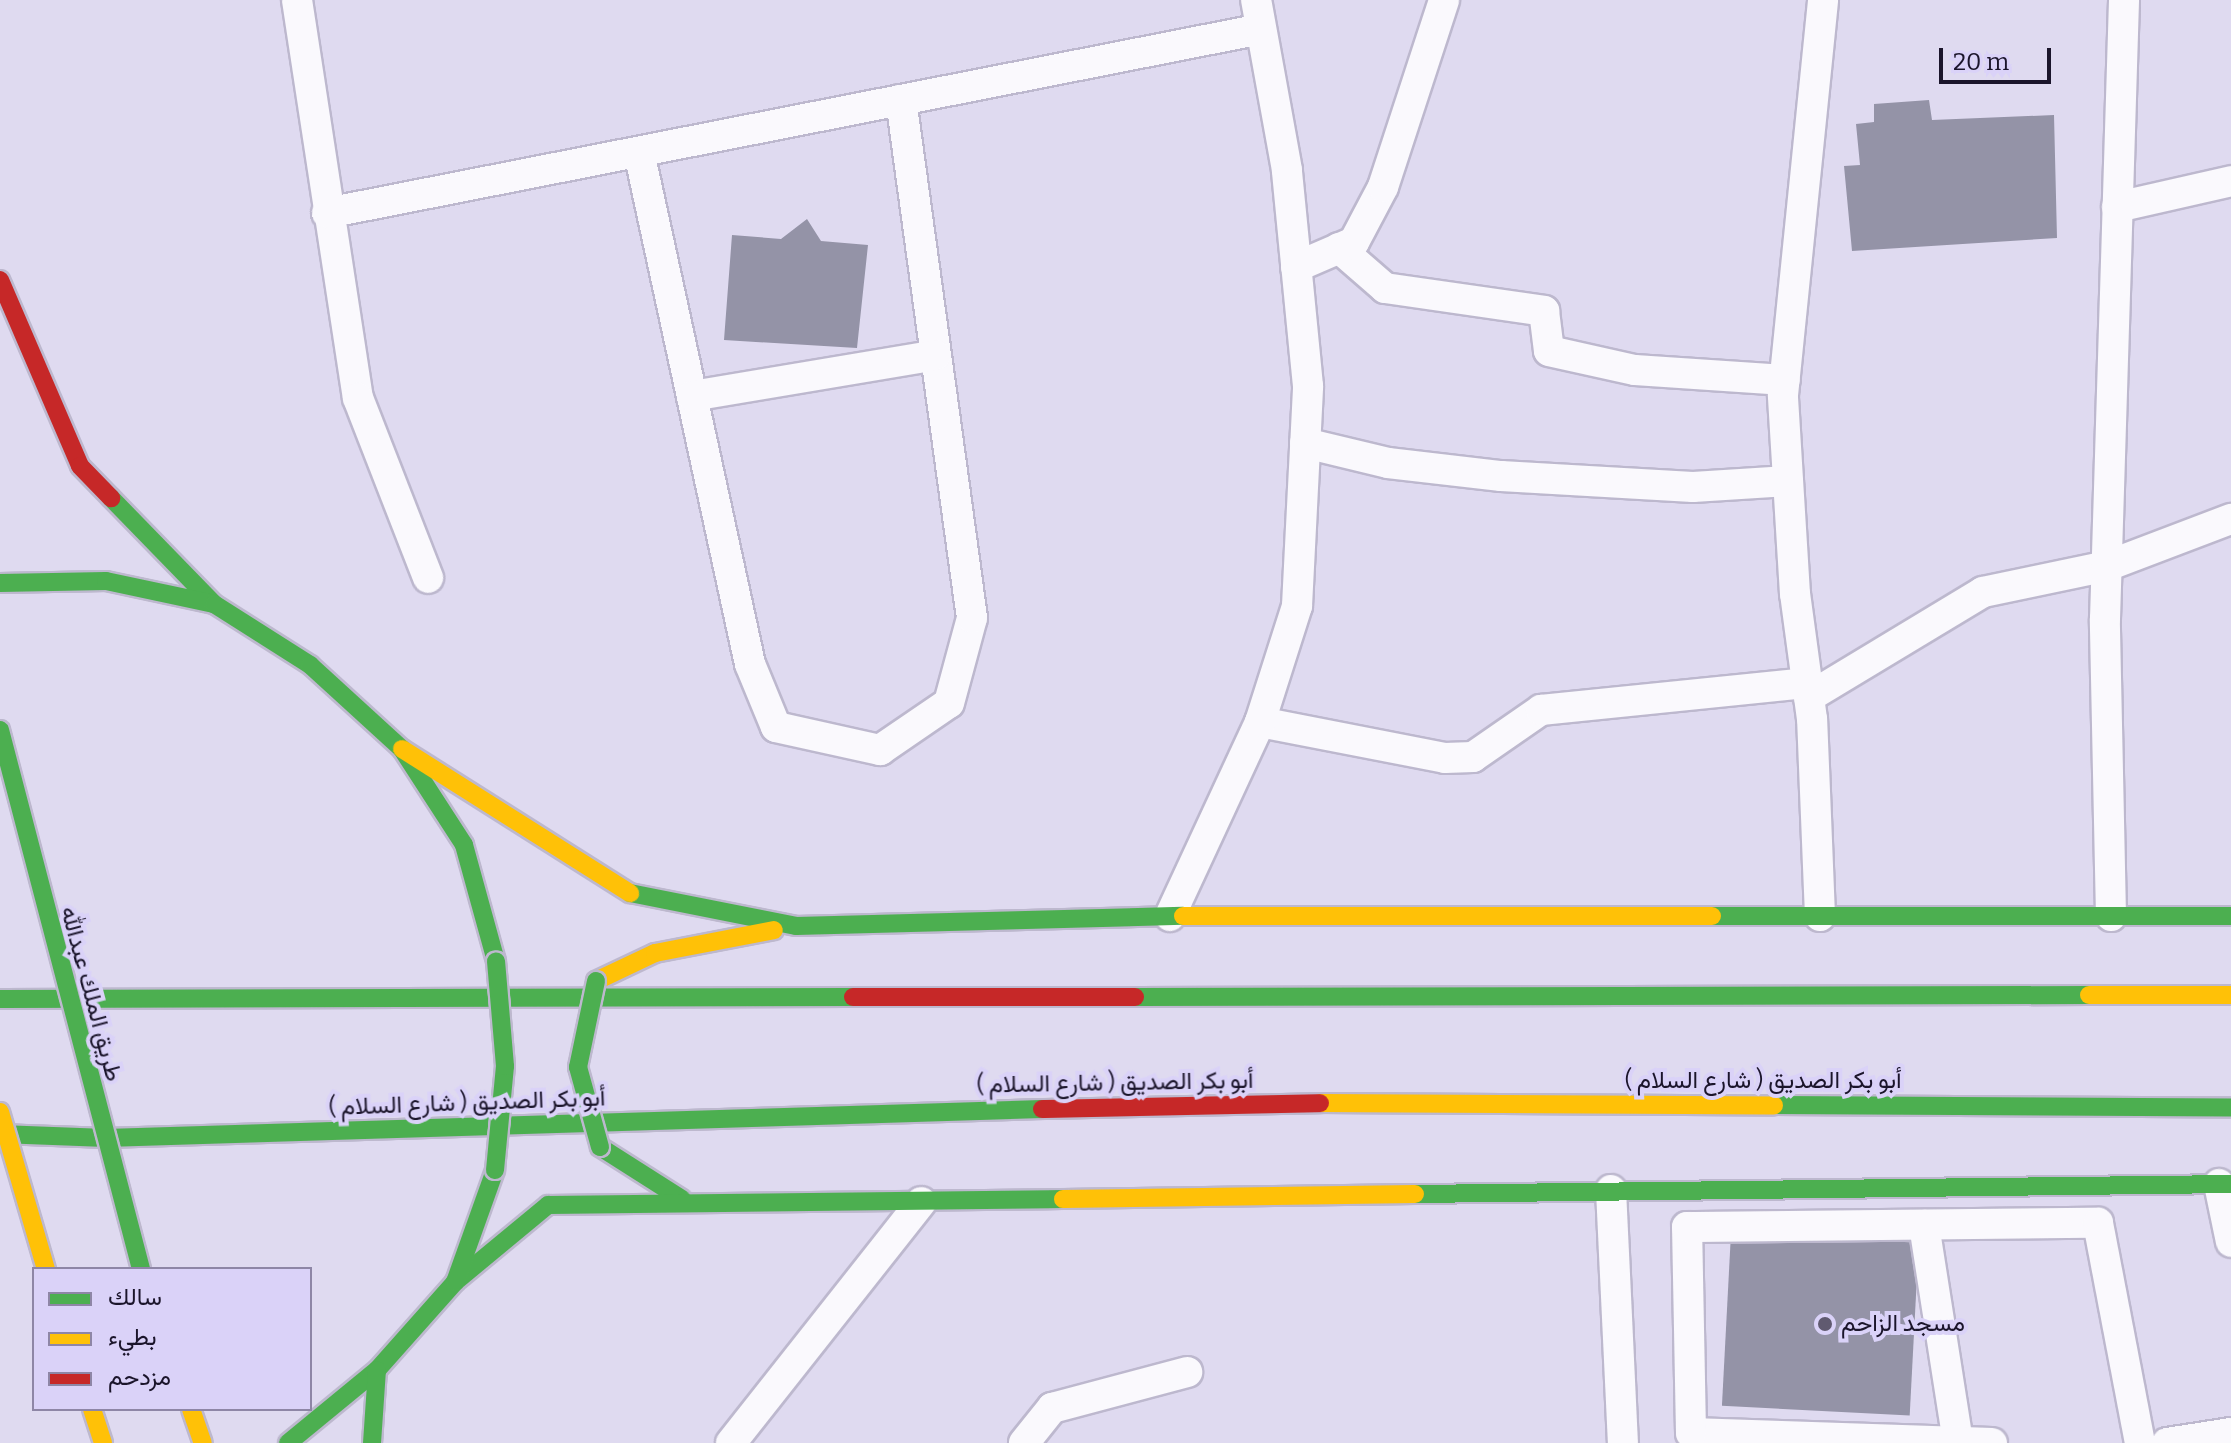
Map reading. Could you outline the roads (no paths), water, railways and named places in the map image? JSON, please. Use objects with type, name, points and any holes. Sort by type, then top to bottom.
[{"type":"main road","points":[[0,280],[80,466],[214,604],[310,665],[402,749],[626,892],[796,926]]},
{"type":"main road","points":[[0,583],[106,581],[214,604]]},
{"type":"main road","name":"طريق الملك عبدالله","points":[[0,730],[140,1267]]},
{"type":"main road","points":[[402,749],[464,845],[496,961],[505,1066],[495,1170],[455,1282]]},
{"type":"main road","points":[[687,1201],[600,1147],[578,1067],[596,981],[655,953],[796,926],[1170,916],[2231,916]]},
{"type":"main road","points":[[0,999],[2231,995]]},
{"type":"main road","name":"( شارع السلام ) أبو بكر الصديق","points":[[0,1134],[122,1138],[1220,1103],[2231,1107]]},
{"type":"main road","points":[[0,1112],[45,1267]]},
{"type":"main road","points":[[288,1443],[377,1370],[455,1282],[548,1205],[2225,1184]]},
{"type":"main road","points":[[372,1443],[377,1370]]},
{"type":"main road","points":[[93,1411],[103,1443]]},
{"type":"main road","points":[[192,1411],[203,1443]]},
{"type":"street","points":[[297,0],[327,213],[358,398],[428,578]]},
{"type":"street","points":[[1296,267],[1354,242],[1383,187],[1444,0]]},
{"type":"street","points":[[1820,916],[1809,690],[1788,481],[1785,380],[1823,0]]},
{"type":"street","points":[[2111,916],[2107,566],[2124,0]]},
{"type":"street","points":[[327,213],[901,100],[1258,15],[1296,267],[1308,386],[1297,606],[1260,722],[1170,916]]},
{"type":"street","points":[[639,152],[750,664],[776,727],[880,750],[949,703],[972,618],[901,100]]},
{"type":"street","points":[[2117,207],[2231,181]]},
{"type":"street","points":[[1339,248],[1385,288],[1544,311],[1549,351],[1635,370],[1785,380]]},
{"type":"street","points":[[692,396],[936,355]]},
{"type":"street","points":[[1305,443],[1388,463],[1516,477],[1693,487],[1788,481]]},
{"type":"street","points":[[1260,722],[1445,758],[1473,757],[1541,710],[1809,690],[1983,592],[2107,566],[2231,519]]},
{"type":"street","points":[[2225,1184],[2231,1242]]},
{"type":"street","points":[[1611,1190],[1623,1443]]},
{"type":"street","points":[[731,1443],[921,1202]]},
{"type":"street","points":[[1992,1443],[1691,1433],[1687,1227],[2098,1223],[2140,1443]]},
{"type":"street","points":[[1924,1225],[1958,1442]]},
{"type":"street","points":[[1024,1443],[1052,1408],[1187,1372]]},
{"type":"street","points":[[2167,1443],[2231,1433]]},
{"type":"place","name":"مسجد الزاحم","points":[[1825,1324]]}]
